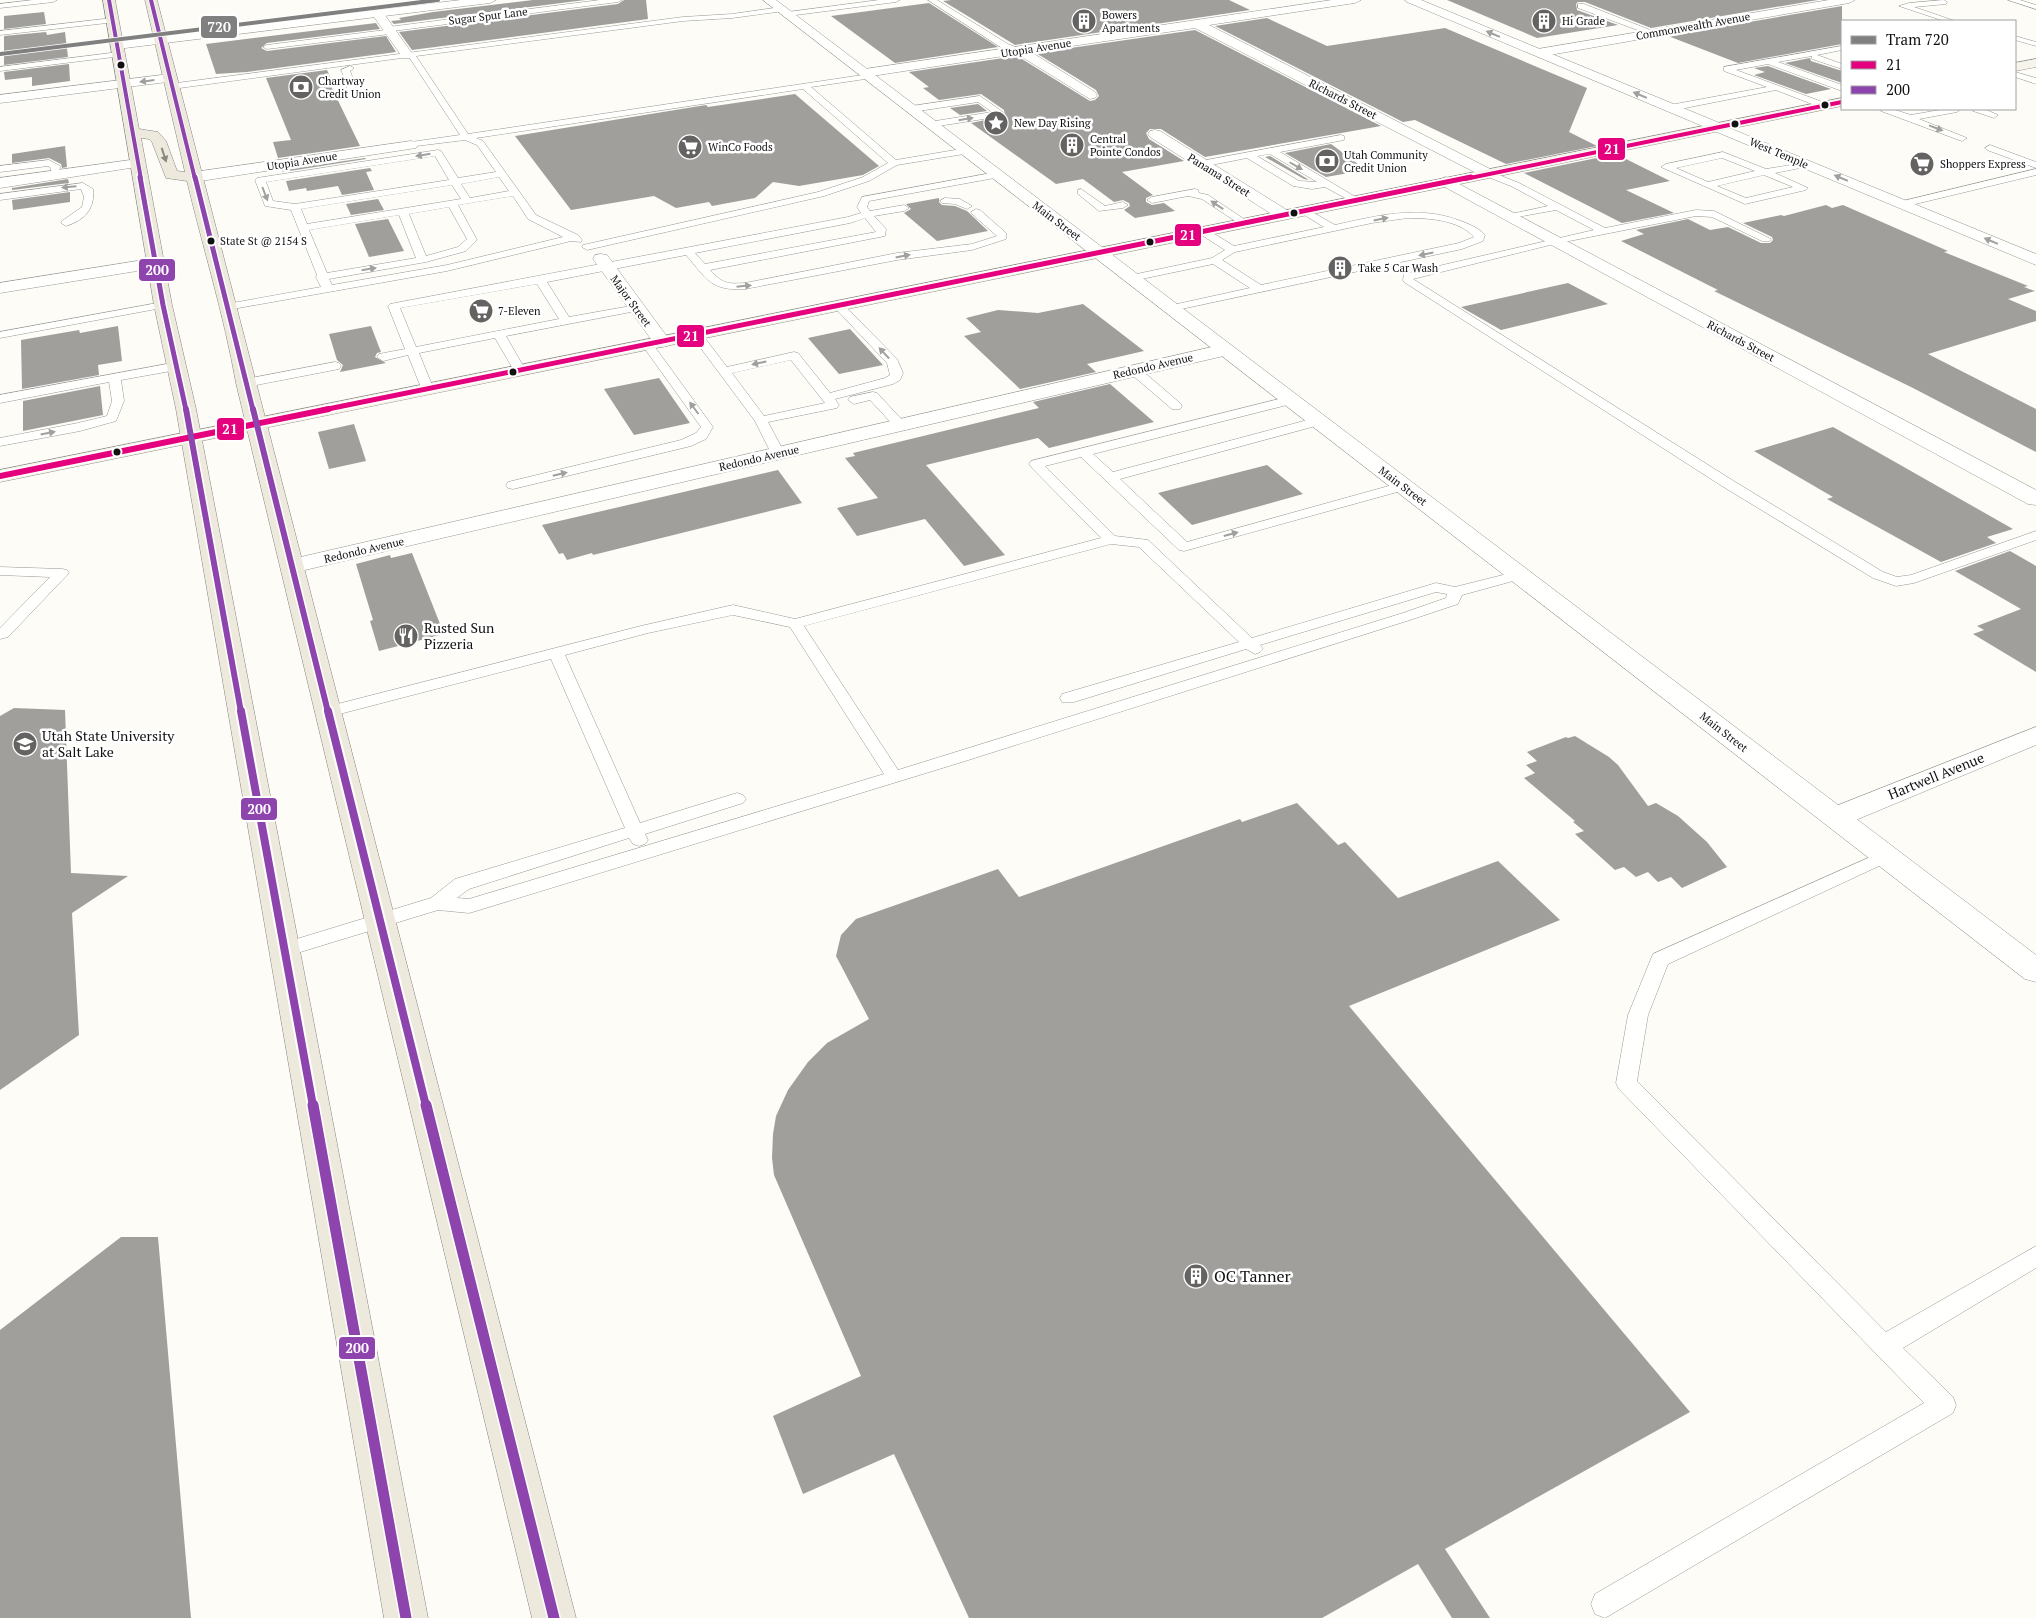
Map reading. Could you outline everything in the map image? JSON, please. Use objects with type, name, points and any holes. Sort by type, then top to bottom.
[{"type":"main road","points":[[110,0],[163,305],[178,366],[406,1618]]},
{"type":"main road","points":[[151,0],[554,1618]]},
{"type":"main road","points":[[2016,67],[2036,63]]},
{"type":"main road","points":[[0,476],[1841,102]]},
{"type":"main road","points":[[133,133],[153,135],[159,141],[171,174],[194,177]]},
{"type":"street","points":[[117,45],[160,36],[418,0]]},
{"type":"street","points":[[160,36],[378,14],[490,0]]},
{"type":"street","name":"Main Street","points":[[770,0],[2036,971]]},
{"type":"street","name":"Utopia Avenue","points":[[867,75],[1019,50],[1355,0]]},
{"type":"street","name":"West Temple","points":[[1411,0],[2036,260]]},
{"type":"street","name":"Commonwealth Avenue","points":[[1538,53],[1849,0]]},
{"type":"street","points":[[378,14],[409,55]]},
{"type":"street","name":"Richards Street","points":[[1197,24],[1489,174]]},
{"type":"street","points":[[1019,50],[1090,94]]},
{"type":"street","points":[[0,99],[124,83],[171,82]]},
{"type":"street","name":"Panama Street","points":[[1155,134],[1284,215]]},
{"type":"street","name":"Utopia Avenue","points":[[194,177],[411,145]]},
{"type":"street","points":[[0,183],[138,163]]},
{"type":"street","name":"Richards Street","points":[[1446,182],[2036,499]]},
{"type":"street","points":[[0,288],[156,263]]},
{"type":"street","name":"Major Street","points":[[604,264],[636,308],[655,343]]},
{"type":"street","name":"Redondo Avenue","points":[[292,566],[1226,350]]},
{"type":"street","name":"Hartwell Avenue","points":[[1836,817],[2036,735]]},
{"type":"lane","points":[[0,6],[53,0]]},
{"type":"lane","name":"Sugar Spur Lane","points":[[267,47],[618,0]]},
{"type":"lane","points":[[171,82],[409,55],[631,25],[785,12],[896,0]]},
{"type":"lane","points":[[932,0],[1004,46],[1019,50]]},
{"type":"lane","points":[[2012,0],[2036,7]]},
{"type":"lane","points":[[1896,1],[1922,6],[1943,2]]},
{"type":"lane","points":[[606,2],[613,8]]},
{"type":"lane","points":[[1909,5],[1903,6],[1948,20]]},
{"type":"lane","points":[[1581,6],[1654,33]]},
{"type":"lane","points":[[620,15],[631,25]]},
{"type":"lane","points":[[0,26],[48,20],[69,25]]},
{"type":"lane","points":[[0,33],[113,20]]},
{"type":"lane","points":[[2016,38],[2036,44]]},
{"type":"lane","points":[[0,69],[117,45]]},
{"type":"lane","points":[[1824,106],[1727,68],[1841,48]]},
{"type":"lane","points":[[409,55],[466,136],[480,143],[532,217],[574,237],[604,264]]},
{"type":"lane","points":[[1815,57],[1841,67]]},
{"type":"lane","points":[[1767,61],[1841,88]]},
{"type":"lane","points":[[334,73],[348,69],[352,86],[346,88],[358,91]]},
{"type":"lane","points":[[2016,74],[2036,81]]},
{"type":"lane","points":[[411,145],[867,75]]},
{"type":"lane","points":[[805,86],[894,163]]},
{"type":"lane","points":[[1670,108],[1777,88]]},
{"type":"lane","points":[[912,109],[980,99],[1000,114],[932,124]]},
{"type":"lane","points":[[1887,110],[1962,138]]},
{"type":"lane","points":[[1911,118],[1952,110]]},
{"type":"lane","points":[[1979,110],[1994,115]]},
{"type":"lane","points":[[1201,164],[1341,138]]},
{"type":"lane","points":[[1990,148],[2036,166]]},
{"type":"lane","points":[[587,248],[821,194],[866,178],[894,163],[967,151]]},
{"type":"lane","points":[[1271,151],[1356,201]]},
{"type":"lane","points":[[467,201],[456,182],[438,153],[260,180],[269,204],[295,207],[456,182],[502,174]]},
{"type":"lane","points":[[1723,155],[1765,172],[1802,188],[1745,201],[1666,167],[1723,155]]},
{"type":"lane","points":[[1248,156],[1296,184],[1312,186],[1327,184]]},
{"type":"lane","points":[[2021,160],[2036,156]]},
{"type":"lane","points":[[0,169],[49,163],[56,166],[56,175]]},
{"type":"lane","points":[[1707,185],[1807,164]]},
{"type":"lane","points":[[1903,204],[2036,172]]},
{"type":"lane","points":[[1489,174],[1605,232]]},
{"type":"lane","points":[[703,268],[881,234],[881,229],[862,207],[865,199],[997,175]]},
{"type":"lane","points":[[0,197],[83,186],[88,189],[90,202],[88,208],[66,223]]},
{"type":"lane","points":[[1081,192],[1103,209],[1123,205]]},
{"type":"lane","points":[[1152,200],[1191,192],[1205,197],[1245,223]]},
{"type":"lane","points":[[303,228],[516,193]]},
{"type":"lane","points":[[688,250],[716,284],[728,287],[745,286],[921,252],[973,246],[995,241],[1002,237],[1001,233],[971,209],[957,201],[945,201]]},
{"type":"lane","points":[[321,277],[422,260],[462,249],[472,240],[452,204]]},
{"type":"lane","points":[[295,207],[321,277],[328,290]]},
{"type":"lane","points":[[1510,217],[1558,207]]},
{"type":"lane","points":[[428,390],[394,306],[540,280],[604,264],[850,220],[867,214],[904,208]]},
{"type":"lane","points":[[1304,211],[1333,228]]},
{"type":"lane","points":[[403,212],[422,260]]},
{"type":"lane","points":[[1766,239],[1721,217],[1705,212],[1554,241],[1416,273],[1408,276],[1408,280],[1727,482],[1878,575],[1896,582],[1914,578],[2036,535]]},
{"type":"lane","points":[[1132,278],[1215,260],[1232,250],[1333,228],[1410,214],[1432,214],[1471,229],[1480,235],[1479,239],[1462,246],[1172,308]]},
{"type":"lane","points":[[1204,232],[1232,250]]},
{"type":"lane","points":[[227,307],[447,268],[574,237]]},
{"type":"lane","points":[[1215,260],[1258,290]]},
{"type":"lane","points":[[540,280],[566,322]]},
{"type":"lane","points":[[0,335],[163,305]]},
{"type":"lane","points":[[761,420],[830,401],[889,382],[896,377],[897,373],[893,362],[839,306]]},
{"type":"lane","points":[[383,357],[636,308]]},
{"type":"lane","points":[[499,335],[520,371]]},
{"type":"lane","points":[[697,335],[761,420],[778,454]]},
{"type":"lane","points":[[513,485],[658,451],[686,443],[701,436],[707,427],[655,343]]},
{"type":"lane","points":[[724,371],[794,356],[830,401]]},
{"type":"lane","points":[[0,399],[178,366]]},
{"type":"lane","points":[[246,382],[335,366]]},
{"type":"lane","points":[[1135,371],[1176,406]]},
{"type":"lane","points":[[0,442],[80,427],[112,418],[118,400],[116,378]]},
{"type":"lane","points":[[830,401],[873,396],[900,425]]},
{"type":"lane","points":[[1111,540],[1036,464],[1291,400]]},
{"type":"lane","points":[[1111,477],[1319,421]]},
{"type":"lane","points":[[1084,452],[1184,546],[1403,486]]},
{"type":"lane","points":[[328,712],[646,629],[733,610],[795,624],[1111,540],[1143,543],[1267,660]]},
{"type":"lane","points":[[0,571],[62,573],[3,634],[0,634]]},
{"type":"lane","points":[[1068,698],[1436,587],[1455,592],[1519,575]]},
{"type":"lane","points":[[438,903],[469,906],[894,776],[1453,601],[1455,592]]},
{"type":"lane","points":[[795,624],[894,776]]},
{"type":"lane","points":[[556,653],[644,852]]},
{"type":"lane","points":[[284,950],[438,903],[462,884],[737,799]]},
{"type":"lane","points":[[1605,1604],[1944,1405],[1626,1082],[1638,1016],[1660,959],[1886,856]]},
{"type":"lane","points":[[1884,1346],[2036,1256]]},
{"type":"building","points":[[533,0],[585,0],[394,24],[391,21],[433,12]]},
{"type":"building","points":[[624,0],[646,0],[648,19],[412,50],[399,32],[618,4]]},
{"type":"building","name":"Bowers Apartments","points":[[1229,0],[1250,10],[1015,45],[943,1]]},
{"type":"building","points":[[1447,0],[1818,0],[1651,28],[1585,2],[1578,2],[1576,4],[1577,10],[1618,25],[1537,38]]},
{"type":"building","points":[[929,3],[998,47],[895,63],[831,16]]},
{"type":"building","points":[[1842,6],[1841,44],[1738,63],[1668,36]]},
{"type":"building","points":[[44,12],[46,24],[4,29],[4,16]]},
{"type":"building","points":[[1267,18],[1327,46],[1445,28],[1587,88],[1569,132],[1597,146],[1506,164],[1415,120],[1403,122],[1215,26]]},
{"type":"building","points":[[376,23],[380,29],[267,43],[261,48],[267,51],[386,36],[396,52],[247,72],[216,74],[206,44]]},
{"type":"building","points":[[1195,30],[1381,126],[1205,157],[1161,129],[1150,129],[1146,133],[1149,139],[1184,161],[1122,172],[1153,195],[1146,198],[1146,202],[1152,205],[1164,203],[1175,211],[1135,218],[1124,210],[1130,206],[1129,203],[1123,200],[1114,202],[1083,179],[1056,184],[971,123],[1005,116],[1004,110],[981,94],[939,100],[923,88],[929,87],[909,72],[1017,56],[1090,101],[1095,100],[1099,96],[1096,90],[1036,53]]},
{"type":"building","points":[[46,32],[47,35],[65,32],[68,57],[4,65],[4,36]]},
{"type":"building","points":[[1810,58],[1811,61],[1841,71],[1841,83],[1785,63]]},
{"type":"building","points":[[69,64],[70,81],[32,86],[32,77],[5,80],[4,72]]},
{"type":"building","points":[[1768,66],[1831,89],[1806,94],[1754,75],[1765,72],[1754,68]]},
{"type":"building","points":[[327,70],[333,83],[330,84],[360,146],[278,158],[273,142],[291,140],[266,78]]},
{"type":"building","name":"WinCo Foods","points":[[795,94],[879,166],[863,175],[799,186],[773,182],[755,198],[712,206],[709,202],[676,208],[654,196],[571,210],[515,136],[706,105],[708,107]]},
{"type":"building","points":[[978,104],[987,111],[960,115],[950,108]]},
{"type":"building","points":[[1331,144],[1366,170],[1326,177],[1285,153]]},
{"type":"building","points":[[65,146],[67,167],[62,168],[61,164],[49,158],[12,163],[12,154]]},
{"type":"building","points":[[1616,154],[1670,181],[1626,190],[1674,213],[1622,223],[1524,173]]},
{"type":"building","points":[[1270,156],[1309,180],[1265,157]]},
{"type":"building","points":[[365,158],[283,172],[282,170]]},
{"type":"building","points":[[370,168],[372,171],[366,172],[374,190],[342,195],[338,186],[307,191],[306,188],[289,191],[286,181]]},
{"type":"building","points":[[68,179],[69,183],[12,190],[12,188]]},
{"type":"building","points":[[70,192],[70,202],[13,210],[12,200]]},
{"type":"building","points":[[939,198],[939,202],[942,205],[955,206],[967,211],[988,231],[937,241],[904,213],[911,209],[906,204]]},
{"type":"building","points":[[378,199],[384,210],[351,215],[346,204]]},
{"type":"building","points":[[1826,205],[1832,208],[1843,205],[1948,251],[1944,252],[2028,286],[2024,287],[2035,291],[2008,299],[2036,311],[2036,321],[1928,354],[2036,409],[2036,452],[1913,388],[1714,291],[1718,290],[1621,241],[1644,234],[1636,230],[1688,219],[1710,230],[1728,227],[1761,243],[1770,243],[1773,240],[1772,237],[1743,223],[1784,216]]},
{"type":"building","points":[[388,219],[404,251],[369,257],[355,224]]},
{"type":"building","points":[[1568,283],[1608,304],[1501,330],[1461,307]]},
{"type":"building","points":[[1083,304],[1144,351],[1087,364],[1096,372],[1020,389],[964,336],[981,332],[966,318],[998,310],[1038,313]]},
{"type":"building","points":[[118,326],[122,361],[98,365],[99,375],[22,389],[21,340],[79,330],[80,333]]},
{"type":"building","points":[[371,326],[381,352],[377,353],[375,357],[386,363],[340,372],[343,365],[337,360],[329,334]]},
{"type":"building","points":[[850,329],[883,365],[839,374],[808,338]]},
{"type":"building","points":[[659,378],[690,423],[634,435],[604,389]]},
{"type":"building","points":[[1110,384],[1154,422],[1049,448],[1038,438],[926,465],[1005,555],[964,566],[925,519],[857,536],[837,508],[878,498],[845,458],[855,456],[853,453],[1039,408],[1033,402]]},
{"type":"building","points":[[100,386],[103,415],[23,431],[23,401]]},
{"type":"building","points":[[354,424],[366,461],[329,469],[318,432]]},
{"type":"building","points":[[1833,427],[2013,529],[1987,537],[1996,543],[1941,562],[1827,499],[1833,497],[1754,451]]},
{"type":"building","points":[[1267,465],[1303,494],[1192,525],[1158,493]]},
{"type":"building","points":[[778,470],[802,503],[567,560],[563,553],[559,554],[542,525]]},
{"type":"building","points":[[2010,551],[2036,566],[2036,672],[1973,634],[1984,630],[1977,626],[2021,609],[1955,571]]},
{"type":"building","points":[[412,553],[444,634],[379,651],[370,621],[373,620],[356,564],[390,555],[391,558]]},
{"type":"building","points":[[14,708],[65,710],[71,873],[128,876],[72,913],[79,1035],[0,1090],[0,716]]},
{"type":"building","points":[[1575,736],[1609,757],[1618,765],[1648,806],[1656,803],[1678,816],[1707,842],[1727,867],[1682,888],[1671,877],[1658,882],[1648,872],[1636,877],[1624,867],[1615,870],[1575,834],[1584,831],[1573,822],[1575,821],[1524,778],[1535,773],[1526,765],[1537,761],[1527,752],[1566,737]]},
{"type":"building","name":"OC Tanner","points":[[1297,803],[1338,845],[1345,842],[1398,898],[1498,861],[1560,920],[1349,1006],[1690,1412],[1445,1549],[1490,1618],[1452,1618],[1418,1564],[1322,1618],[969,1618],[894,1454],[803,1494],[773,1416],[861,1376],[774,1175],[772,1158],[776,1116],[788,1090],[808,1062],[827,1043],[869,1019],[836,956],[841,935],[856,919],[998,869],[1019,897],[1240,819],[1242,822]]},
{"type":"building","points":[[121,1237],[158,1237],[191,1618],[0,1618],[0,1330]]},
{"type":"tram line","name":"720","points":[[0,54],[438,0]]},
{"type":"transit line","name":"200","points":[[109,0],[163,305],[186,409],[406,1618]]},
{"type":"transit line","name":"200","points":[[151,0],[554,1618]]},
{"type":"transit line","name":"21","points":[[0,476],[1841,102]]},
{"type":"place","name":"Bowers Apartments","points":[[1084,21]]},
{"type":"place","name":"Hi Grade","points":[[1544,21]]},
{"type":"place","name":"Chartway Credit Union","points":[[301,87]]},
{"type":"place","name":"New Day Rising","points":[[996,123]]},
{"type":"place","name":"Central Pointe Condos","points":[[1072,145]]},
{"type":"place","name":"WinCo Foods","points":[[690,147]]},
{"type":"place","name":"Utah Community Credit Union","points":[[1327,161]]},
{"type":"place","name":"Shoppers Express","points":[[1922,164]]},
{"type":"place","name":"State St @ 2154 S","points":[[211,241]]},
{"type":"place","name":"Take 5 Car Wash","points":[[1340,268]]},
{"type":"place","name":"7-Eleven","points":[[481,311]]},
{"type":"place","name":"Rusted Sun Pizzeria","points":[[406,636]]},
{"type":"place","name":"Utah State University at Salt Lake","points":[[25,744]]},
{"type":"place","name":"OC Tanner","points":[[1196,1276]]}]
